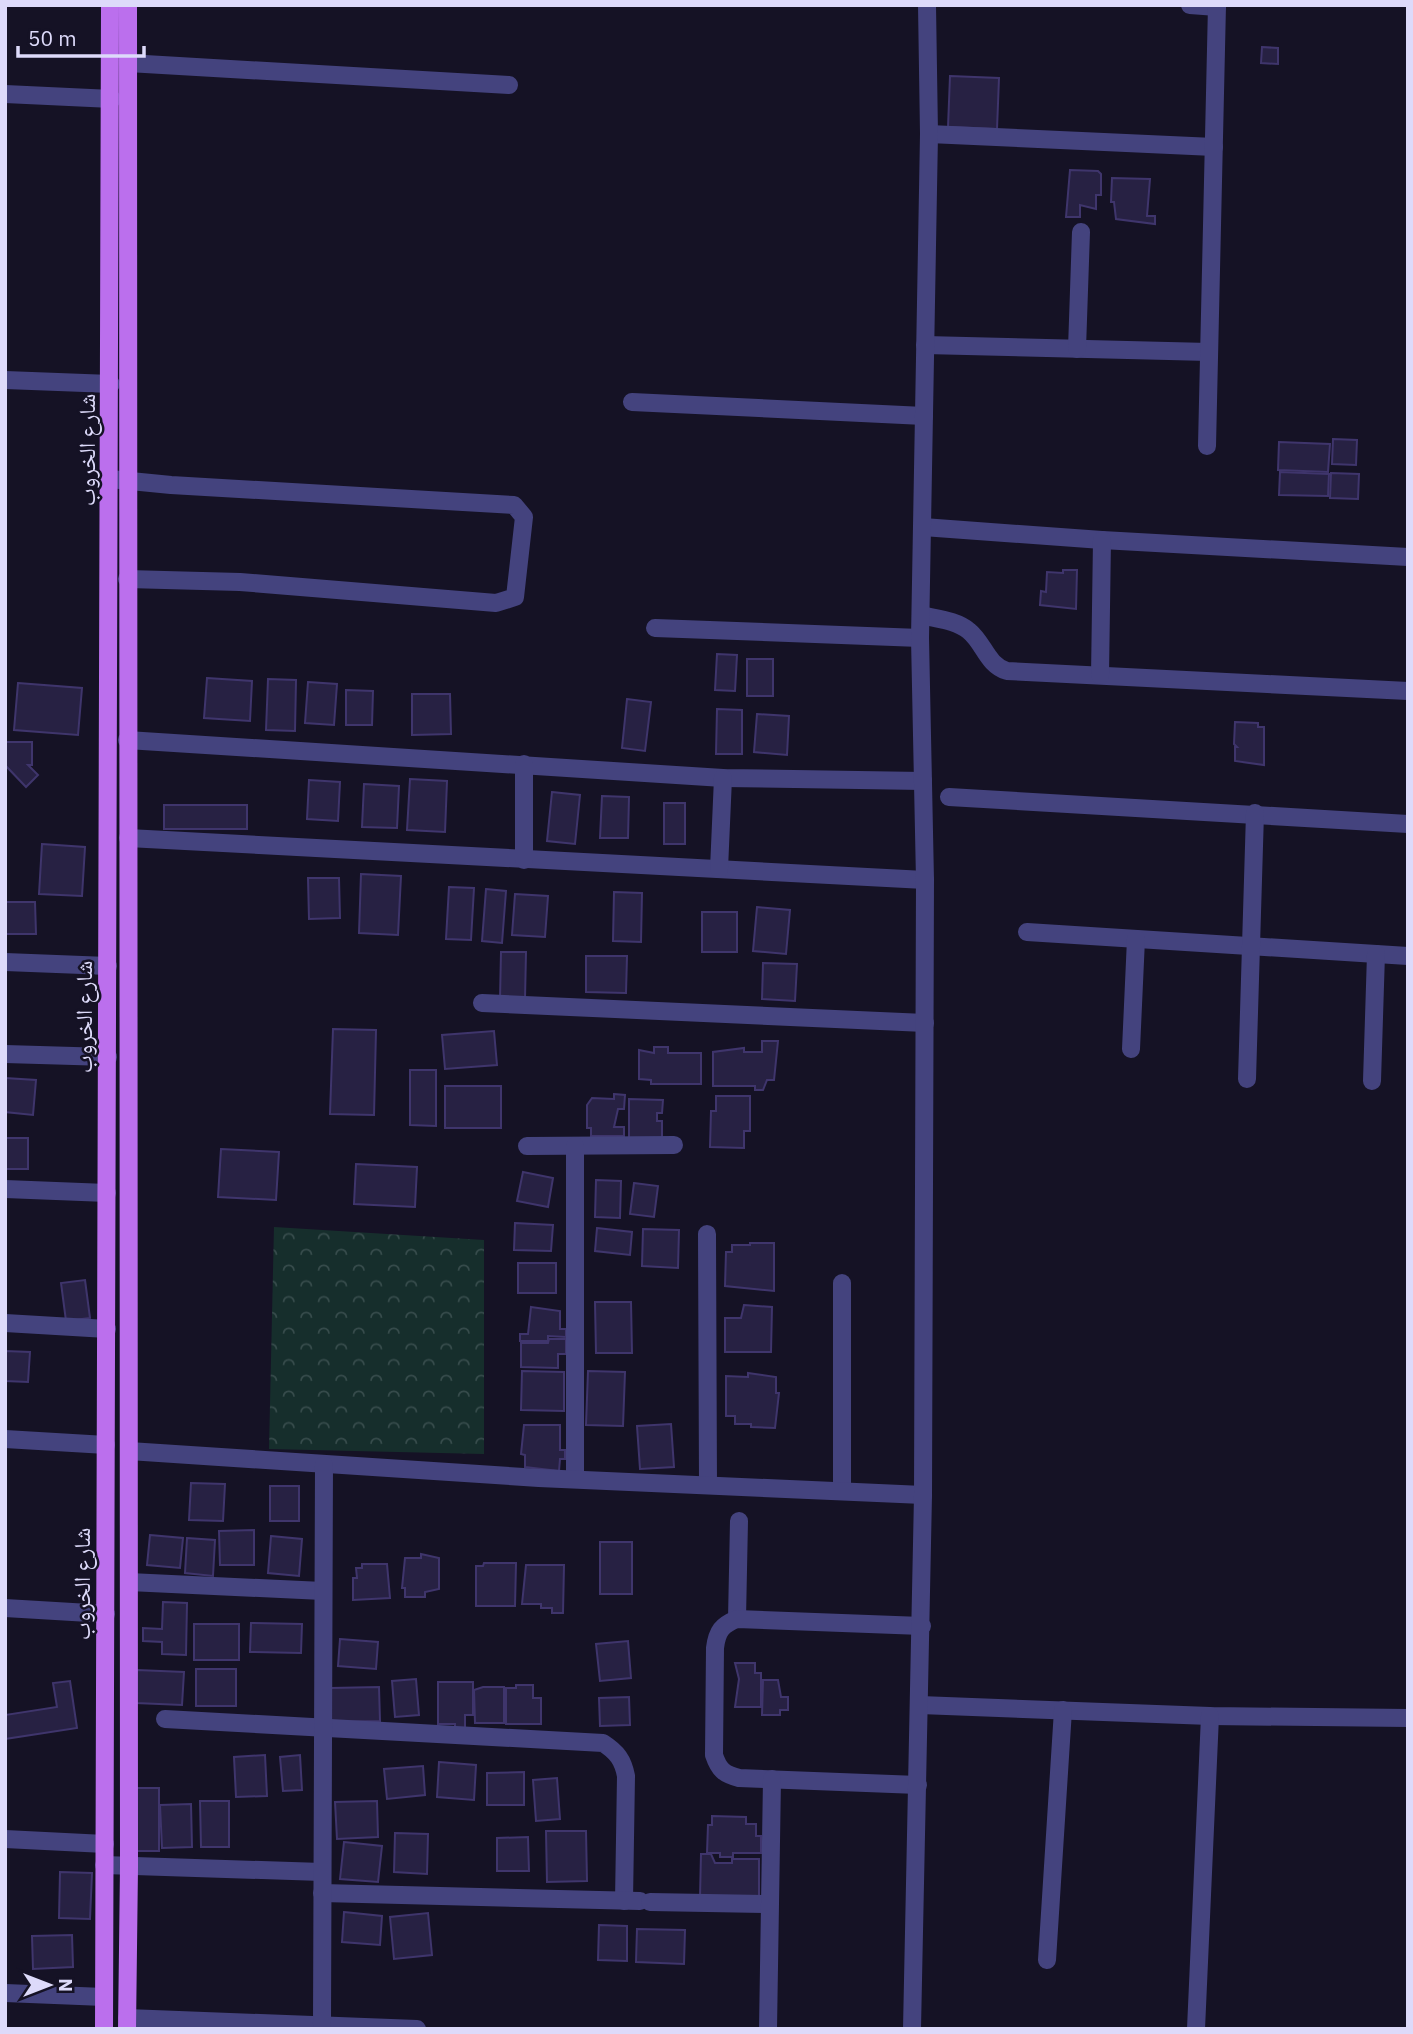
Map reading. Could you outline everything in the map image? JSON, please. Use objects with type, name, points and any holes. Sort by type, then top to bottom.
[{"type":"main road","name":"شارع الخروب","points":[[110,5],[111,384],[127,579],[130,1867],[127,2024]]},
{"type":"main road","name":"شارع الخروب","points":[[104,2029],[108,966],[128,5]]},
{"type":"street","points":[[912,2029],[923,1495],[925,880],[920,638],[929,134],[927,5]]},
{"type":"street","points":[[1190,5],[1217,6],[1207,446]]},
{"type":"street","points":[[128,63],[509,85]]},
{"type":"street","points":[[5,94],[112,99]]},
{"type":"street","points":[[929,134],[1214,147]]},
{"type":"street","points":[[1077,349],[1082,232]]},
{"type":"street","points":[[925,345],[1209,352]]},
{"type":"street","points":[[5,380],[111,384]]},
{"type":"street","points":[[632,402],[924,416]]},
{"type":"street","points":[[119,481],[514,505],[524,517],[515,597],[496,603],[240,582],[127,579]]},
{"type":"street","points":[[923,527],[1408,557]]},
{"type":"street","points":[[1100,675],[1102,540]]},
{"type":"street","points":[[921,615],[963,626],[1000,669],[1408,691]]},
{"type":"street","points":[[655,628],[920,638]]},
{"type":"street","points":[[127,740],[723,778],[923,781]]},
{"type":"street","points":[[524,764],[524,860]]},
{"type":"street","points":[[719,869],[723,778]]},
{"type":"street","points":[[949,797],[1408,824]]},
{"type":"street","points":[[1247,1079],[1255,813]]},
{"type":"street","points":[[128,838],[925,880]]},
{"type":"street","points":[[1027,932],[1408,956]]},
{"type":"street","points":[[1131,1049],[1136,939]]},
{"type":"street","points":[[1372,1081],[1376,954]]},
{"type":"street","points":[[5,962],[108,966]]},
{"type":"street","points":[[482,1003],[925,1023]]},
{"type":"street","points":[[5,1054],[107,1057]]},
{"type":"street","points":[[527,1146],[674,1146]]},
{"type":"street","points":[[575,1146],[575,1479]]},
{"type":"street","points":[[5,1189],[107,1193]]},
{"type":"street","points":[[707,1234],[708,1484]]},
{"type":"street","points":[[842,1283],[842,1491]]},
{"type":"street","points":[[5,1324],[107,1329]]},
{"type":"street","points":[[5,1439],[106,1445]]},
{"type":"street","points":[[129,1451],[575,1479],[923,1495]]},
{"type":"street","points":[[322,2024],[324,1465]]},
{"type":"street","points":[[737,1619],[739,1521]]},
{"type":"street","points":[[129,1583],[323,1591]]},
{"type":"street","points":[[5,1608],[106,1614]]},
{"type":"street","points":[[918,1785],[727,1775],[718,1768],[714,1755],[717,1634],[725,1624],[737,1619],[922,1626]]},
{"type":"street","points":[[920,1704],[1210,1716],[1408,1718]]},
{"type":"street","points":[[1047,1960],[1063,1710]]},
{"type":"street","points":[[1196,2029],[1210,1716]]},
{"type":"street","points":[[165,1719],[603,1743],[615,1750],[623,1762],[638,1901]]},
{"type":"street","points":[[768,2029],[772,1779]]},
{"type":"street","points":[[5,1839],[105,1844]]},
{"type":"street","points":[[104,1865],[322,1872]]},
{"type":"street","points":[[322,1893],[769,1904]]},
{"type":"street","points":[[5,1993],[104,1997]]},
{"type":"street","points":[[127,2024],[322,2024],[417,2029]]},
{"type":"green space","points":[[274,1227],[484,1240],[484,1454],[269,1449]]},
{"type":"building","points":[[1262,47],[1278,48],[1278,64],[1261,63]]},
{"type":"building","points":[[950,76],[999,78],[997,129],[948,127]]},
{"type":"building","points":[[1070,170],[1098,171],[1101,174],[1101,195],[1096,195],[1096,209],[1080,205],[1080,217],[1066,217]]},
{"type":"building","points":[[1112,178],[1150,179],[1147,216],[1155,216],[1155,224],[1116,219],[1114,202],[1111,202]]},
{"type":"building","points":[[1333,439],[1357,440],[1356,465],[1332,464]]},
{"type":"building","points":[[1279,442],[1330,444],[1328,472],[1278,470]]},
{"type":"building","points":[[1280,472],[1329,474],[1328,496],[1279,495]]},
{"type":"building","points":[[1331,473],[1359,474],[1358,499],[1330,498]]},
{"type":"building","points":[[1063,570],[1077,570],[1076,609],[1040,605],[1041,591],[1046,592],[1047,572],[1063,573]]},
{"type":"building","points":[[717,654],[737,655],[735,691],[715,690]]},
{"type":"building","points":[[747,659],[773,659],[773,696],[747,696]]},
{"type":"building","points":[[207,678],[252,681],[250,721],[204,718]]},
{"type":"building","points":[[268,679],[296,680],[295,731],[266,730]]},
{"type":"building","points":[[308,682],[337,684],[334,725],[305,723]]},
{"type":"building","points":[[18,683],[82,688],[78,735],[14,730]]},
{"type":"building","points":[[346,690],[373,691],[372,725],[346,725]]},
{"type":"building","points":[[412,694],[450,694],[451,734],[412,735]]},
{"type":"building","points":[[627,699],[651,702],[645,751],[622,748]]},
{"type":"building","points":[[717,709],[742,710],[742,754],[716,754]]},
{"type":"building","points":[[757,714],[789,716],[787,755],[754,752]]},
{"type":"building","points":[[1235,722],[1258,723],[1258,727],[1264,727],[1264,765],[1235,761]]},
{"type":"building","points":[[5,742],[32,742],[32,765],[28,765],[38,775],[26,787],[5,765]]},
{"type":"building","points":[[410,779],[447,781],[445,832],[407,830]]},
{"type":"building","points":[[309,780],[340,782],[338,821],[307,819]]},
{"type":"building","points":[[364,784],[399,786],[397,828],[362,827]]},
{"type":"building","points":[[552,792],[580,795],[575,844],[547,841]]},
{"type":"building","points":[[602,796],[629,797],[628,838],[600,838]]},
{"type":"building","points":[[664,803],[685,803],[685,844],[664,844]]},
{"type":"building","points":[[164,805],[247,805],[247,829],[164,829]]},
{"type":"building","points":[[42,844],[85,847],[82,896],[39,894]]},
{"type":"building","points":[[361,874],[401,876],[398,935],[359,933]]},
{"type":"building","points":[[308,878],[339,878],[340,918],[309,919]]},
{"type":"building","points":[[449,887],[474,888],[471,940],[446,939]]},
{"type":"building","points":[[486,889],[506,891],[502,943],[482,941]]},
{"type":"building","points":[[614,892],[642,893],[641,942],[613,941]]},
{"type":"building","points":[[515,894],[548,896],[545,937],[512,935]]},
{"type":"building","points":[[5,902],[35,902],[36,934],[5,934]]},
{"type":"building","points":[[757,907],[790,910],[786,954],[753,951]]},
{"type":"building","points":[[702,912],[737,912],[737,952],[702,952]]},
{"type":"building","points":[[501,952],[526,952],[525,999],[500,999]]},
{"type":"building","points":[[586,956],[627,956],[626,993],[586,992]]},
{"type":"building","points":[[763,963],[797,964],[795,1001],[762,999]]},
{"type":"building","points":[[333,1029],[376,1030],[374,1115],[330,1114]]},
{"type":"building","points":[[494,1031],[497,1065],[445,1069],[442,1035]]},
{"type":"building","points":[[762,1041],[778,1041],[774,1080],[767,1080],[763,1090],[755,1090],[755,1086],[713,1086],[713,1052],[744,1048],[744,1052],[762,1052]]},
{"type":"building","points":[[654,1047],[668,1047],[668,1053],[701,1053],[701,1084],[651,1084],[651,1080],[639,1079],[639,1050],[654,1053]]},
{"type":"building","points":[[410,1070],[436,1070],[436,1126],[410,1125]]},
{"type":"building","points":[[5,1078],[36,1080],[33,1115],[5,1112]]},
{"type":"building","points":[[445,1086],[501,1086],[501,1128],[445,1128]]},
{"type":"building","points":[[614,1094],[625,1095],[624,1109],[618,1109],[614,1127],[624,1127],[624,1136],[591,1136],[591,1128],[587,1128],[587,1105],[592,1098],[614,1099]]},
{"type":"building","points":[[716,1096],[750,1096],[750,1131],[744,1131],[744,1148],[710,1147],[711,1111],[716,1111]]},
{"type":"building","points":[[629,1099],[663,1100],[662,1113],[657,1113],[657,1121],[662,1121],[662,1142],[629,1145]]},
{"type":"building","points":[[5,1138],[28,1138],[28,1169],[5,1169]]},
{"type":"building","points":[[221,1149],[279,1152],[276,1200],[218,1197]]},
{"type":"building","points":[[356,1164],[417,1167],[415,1207],[354,1204]]},
{"type":"building","points":[[523,1172],[553,1178],[548,1207],[517,1201]]},
{"type":"building","points":[[596,1180],[621,1181],[620,1218],[595,1217]]},
{"type":"building","points":[[634,1183],[658,1186],[654,1217],[630,1214]]},
{"type":"building","points":[[515,1223],[553,1225],[551,1251],[514,1250]]},
{"type":"building","points":[[597,1228],[632,1232],[630,1255],[595,1251]]},
{"type":"building","points":[[643,1229],[679,1230],[678,1268],[642,1266]]},
{"type":"building","points":[[774,1243],[774,1291],[725,1286],[726,1252],[732,1252],[732,1245]]},
{"type":"building","points":[[518,1263],[556,1263],[556,1293],[518,1293]]},
{"type":"building","points":[[85,1280],[90,1318],[66,1321],[61,1283]]},
{"type":"building","points":[[595,1302],[631,1302],[632,1353],[596,1353]]},
{"type":"building","points":[[744,1305],[772,1307],[771,1352],[725,1352],[725,1318],[741,1318]]},
{"type":"building","points":[[531,1307],[560,1311],[560,1329],[566,1329],[566,1337],[548,1336],[548,1341],[520,1341],[520,1334],[528,1334]]},
{"type":"building","points":[[549,1339],[566,1339],[566,1354],[558,1354],[558,1368],[521,1367],[521,1343],[548,1343]]},
{"type":"building","points":[[5,1351],[30,1352],[28,1382],[5,1381]]},
{"type":"building","points":[[522,1371],[564,1372],[564,1411],[521,1410]]},
{"type":"building","points":[[588,1371],[625,1372],[623,1426],[586,1425]]},
{"type":"building","points":[[748,1373],[776,1377],[776,1393],[779,1393],[775,1428],[735,1424],[735,1416],[726,1416],[726,1376],[748,1377]]},
{"type":"building","points":[[671,1424],[674,1467],[640,1469],[637,1426]]},
{"type":"building","points":[[524,1425],[560,1425],[560,1450],[565,1450],[565,1459],[560,1459],[559,1471],[525,1467],[525,1455],[521,1454]]},
{"type":"building","points":[[191,1483],[225,1484],[223,1521],[189,1520]]},
{"type":"building","points":[[270,1486],[299,1486],[299,1521],[270,1521]]},
{"type":"building","points":[[254,1530],[254,1565],[220,1565],[219,1531]]},
{"type":"building","points":[[150,1535],[183,1538],[180,1568],[147,1565]]},
{"type":"building","points":[[271,1536],[302,1539],[299,1576],[268,1573]]},
{"type":"building","points":[[187,1538],[215,1540],[213,1576],[185,1573]]},
{"type":"building","points":[[600,1542],[632,1542],[632,1594],[600,1594]]},
{"type":"building","points":[[421,1554],[439,1558],[439,1589],[425,1592],[425,1597],[405,1597],[405,1588],[402,1588],[405,1558],[421,1558]]},
{"type":"building","points":[[484,1563],[516,1563],[515,1606],[476,1606],[476,1566],[483,1566]]},
{"type":"building","points":[[362,1564],[387,1564],[390,1598],[353,1600],[353,1578],[357,1578],[356,1568],[362,1568]]},
{"type":"building","points":[[526,1565],[564,1565],[563,1613],[552,1613],[552,1608],[541,1608],[541,1604],[522,1604]]},
{"type":"building","points":[[163,1602],[187,1603],[186,1655],[162,1654],[162,1642],[143,1641],[143,1628],[162,1629]]},
{"type":"building","points":[[251,1623],[302,1624],[301,1653],[250,1652]]},
{"type":"building","points":[[194,1624],[239,1624],[239,1660],[194,1660]]},
{"type":"building","points":[[340,1639],[378,1642],[376,1669],[338,1666]]},
{"type":"building","points":[[628,1641],[631,1678],[600,1681],[596,1644]]},
{"type":"building","points":[[735,1663],[755,1663],[755,1673],[761,1673],[761,1707],[735,1707],[739,1679]]},
{"type":"building","points":[[196,1669],[236,1669],[236,1706],[196,1706]]},
{"type":"building","points":[[137,1670],[184,1672],[182,1705],[136,1703]]},
{"type":"building","points":[[416,1679],[419,1715],[395,1717],[392,1681]]},
{"type":"building","points":[[763,1680],[778,1680],[781,1697],[788,1697],[788,1710],[780,1710],[780,1715],[762,1715]]},
{"type":"building","points":[[70,1681],[77,1728],[5,1739],[5,1715],[57,1707],[53,1683]]},
{"type":"building","points":[[438,1682],[473,1682],[473,1715],[465,1715],[465,1732],[455,1732],[455,1724],[438,1724]]},
{"type":"building","points":[[516,1685],[533,1685],[533,1698],[541,1698],[541,1724],[506,1724],[506,1688],[516,1688]]},
{"type":"building","points":[[379,1687],[380,1721],[331,1722],[331,1688]]},
{"type":"building","points":[[504,1687],[504,1723],[475,1723],[474,1690]]},
{"type":"building","points":[[629,1697],[630,1725],[600,1726],[599,1698]]},
{"type":"building","points":[[265,1755],[267,1796],[236,1797],[234,1757]]},
{"type":"building","points":[[300,1755],[302,1790],[283,1791],[280,1757]]},
{"type":"building","points":[[439,1762],[476,1765],[474,1800],[437,1797]]},
{"type":"building","points":[[423,1766],[425,1795],[387,1799],[384,1769]]},
{"type":"building","points":[[524,1772],[524,1805],[487,1805],[487,1773]]},
{"type":"building","points":[[557,1778],[560,1819],[536,1821],[533,1780]]},
{"type":"building","points":[[132,1788],[159,1788],[159,1851],[131,1851]]},
{"type":"building","points":[[200,1801],[229,1801],[229,1847],[201,1847]]},
{"type":"building","points":[[377,1801],[378,1837],[337,1839],[335,1802]]},
{"type":"building","points":[[191,1804],[192,1847],[162,1848],[160,1805]]},
{"type":"building","points":[[712,1816],[746,1817],[746,1824],[756,1824],[756,1836],[761,1836],[761,1853],[733,1853],[733,1857],[720,1857],[720,1853],[707,1853],[708,1825],[712,1825]]},
{"type":"building","points":[[546,1831],[586,1831],[587,1881],[547,1882]]},
{"type":"building","points":[[395,1833],[428,1834],[427,1874],[394,1872]]},
{"type":"building","points":[[528,1837],[529,1871],[497,1871],[497,1838]]},
{"type":"building","points":[[344,1842],[382,1846],[378,1882],[340,1879]]},
{"type":"building","points":[[701,1854],[711,1854],[715,1863],[732,1863],[732,1859],[759,1859],[759,1898],[700,1897]]},
{"type":"building","points":[[60,1872],[92,1873],[90,1919],[59,1918]]},
{"type":"building","points":[[344,1912],[382,1916],[380,1945],[342,1942]]},
{"type":"building","points":[[428,1913],[432,1955],[394,1959],[390,1917]]},
{"type":"building","points":[[599,1925],[627,1926],[627,1961],[598,1960]]},
{"type":"building","points":[[637,1929],[685,1930],[684,1964],[636,1962]]},
{"type":"building","points":[[72,1935],[73,1967],[33,1969],[32,1936]]}]
